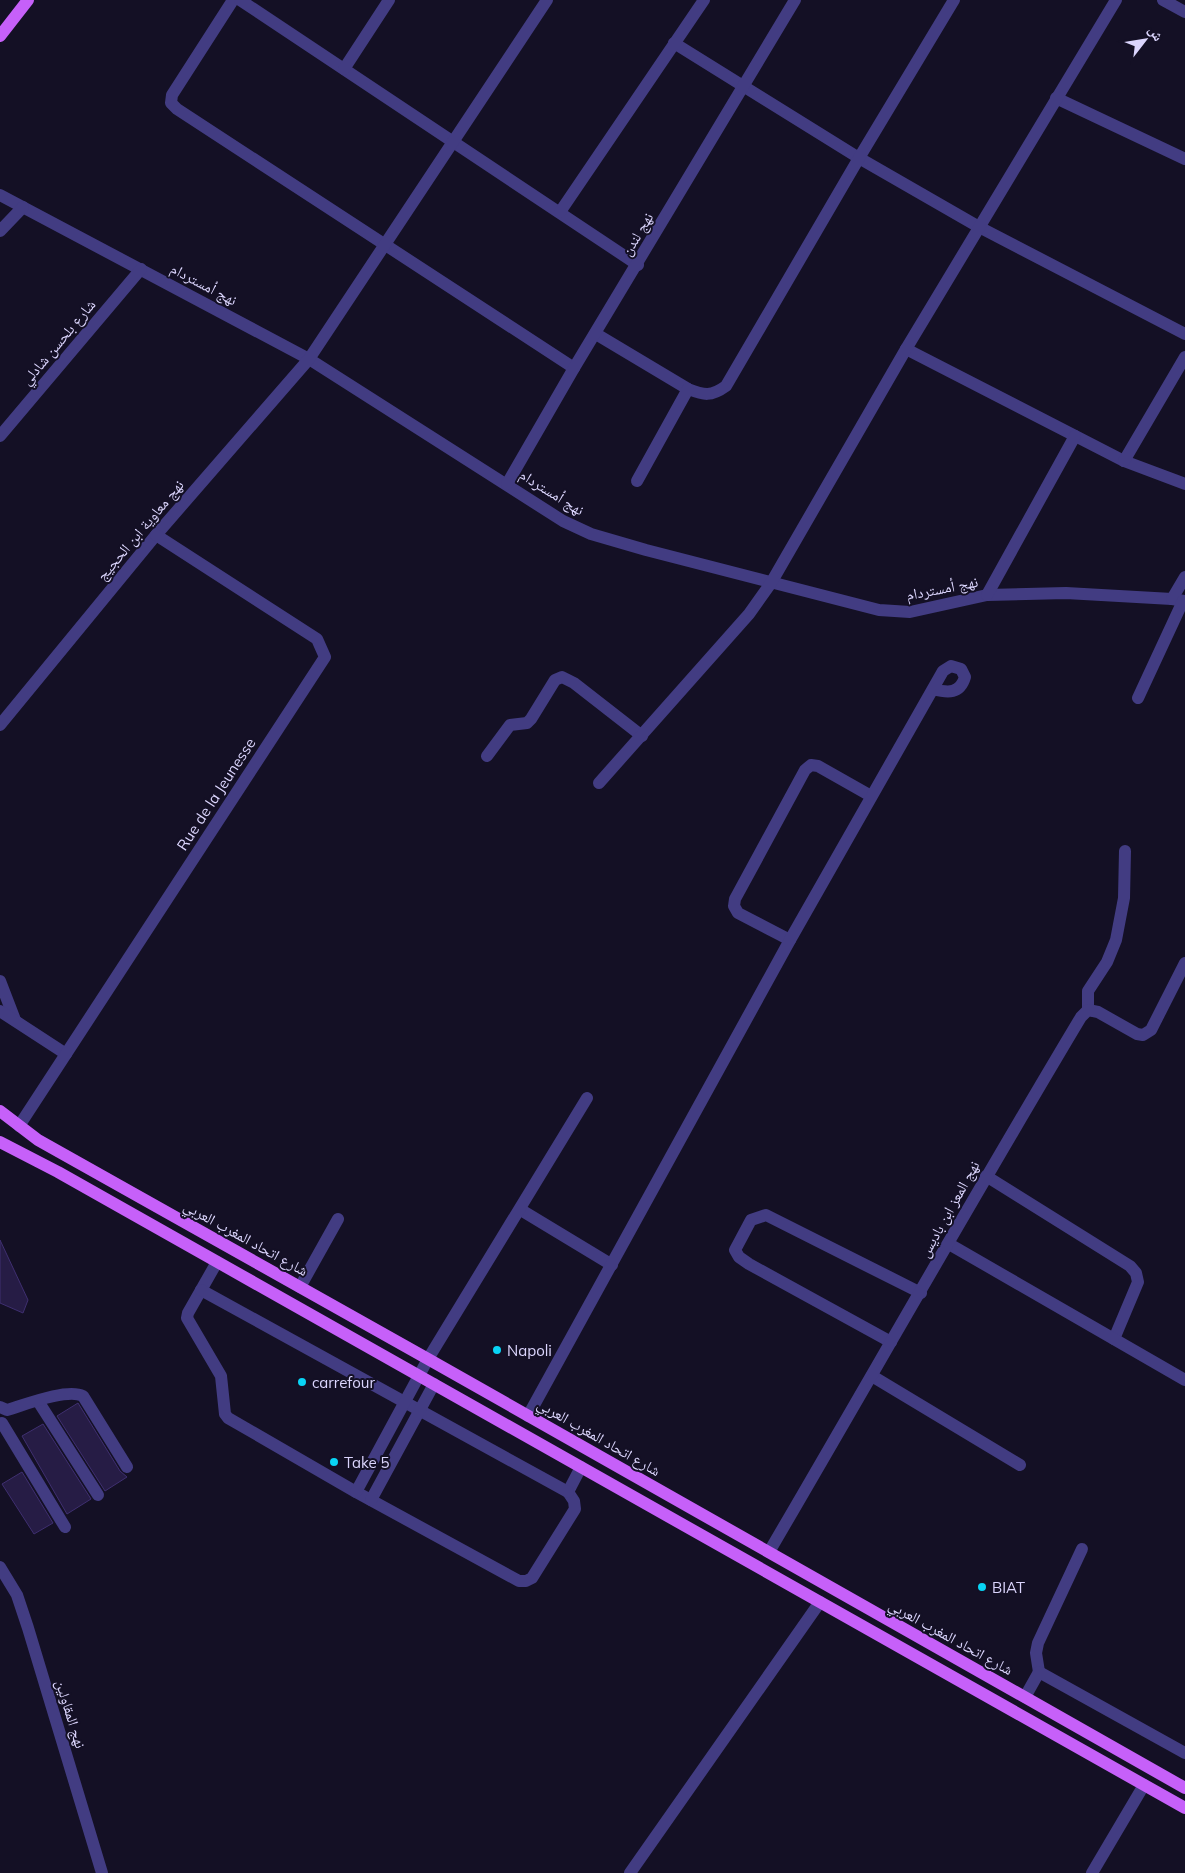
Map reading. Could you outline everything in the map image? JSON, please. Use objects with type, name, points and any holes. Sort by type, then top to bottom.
[{"type":"main road","points":[[0,36],[28,0]]},
{"type":"main road","name":"شارع اتحاد المغرب العربي","points":[[0,1111],[38,1140],[428,1358],[1185,1788]]},
{"type":"main road","points":[[0,1116],[19,1126]]},
{"type":"main road","points":[[0,1142],[58,1172],[1185,1808]]},
{"type":"main road","points":[[820,1602],[829,1586]]},
{"type":"street","points":[[233,0],[172,95],[171,103],[177,109],[574,368]]},
{"type":"street","points":[[240,0],[638,265]]},
{"type":"street","points":[[344,68],[390,0]]},
{"type":"street","name":"نهج معاوية ابن الحجيج","points":[[0,725],[156,535],[309,359],[548,0]]},
{"type":"street","points":[[560,212],[704,0]]},
{"type":"street","name":"نهج لندن","points":[[507,484],[574,368],[638,265],[795,0]]},
{"type":"street","points":[[596,334],[688,389],[704,396],[717,393],[726,386],[954,0]]},
{"type":"street","points":[[599,783],[749,614],[771,583],[906,349],[1116,0]]},
{"type":"street","points":[[1163,0],[1185,12]]},
{"type":"street","points":[[674,43],[859,158],[979,227],[1185,334]]},
{"type":"street","points":[[1056,98],[1185,159]]},
{"type":"street","name":"نهج أمستردام","points":[[0,194],[309,359],[563,521],[592,534],[771,583],[879,610],[910,612],[986,595],[1066,593],[1180,600]]},
{"type":"street","points":[[0,231],[23,207]]},
{"type":"street","name":"شارع بلحسن شادلي","points":[[0,436],[141,269]]},
{"type":"street","points":[[906,349],[1124,461],[1185,484]]},
{"type":"street","points":[[1124,461],[1185,357]]},
{"type":"street","points":[[637,481],[688,389]]},
{"type":"street","points":[[986,595],[1075,436]]},
{"type":"street","name":"Rue de la Jeunesse","points":[[19,1126],[325,657],[317,640],[156,535]]},
{"type":"street","points":[[1138,698],[1180,600],[1185,577]]},
{"type":"street","points":[[487,756],[510,725],[527,723],[531,719],[555,680],[562,677],[574,683],[642,736]]},
{"type":"street","points":[[528,1416],[870,796],[933,689]]},
{"type":"street","points":[[790,940],[738,913],[734,906],[735,899],[805,770],[811,765],[818,766],[870,796]]},
{"type":"street","points":[[1124,852],[1124,898],[1118,931],[1107,962],[1088,991],[1088,1010],[1098,1012],[1137,1034],[1144,1035],[1152,1030],[1185,963]]},
{"type":"street","points":[[0,981],[15,1020]]},
{"type":"street","name":"نهج المعز ابن باديس","points":[[769,1552],[949,1244],[986,1176],[1081,1017],[1088,1010]]},
{"type":"street","points":[[0,1011],[66,1054]]},
{"type":"street","points":[[356,1492],[428,1358],[521,1210],[587,1098]]},
{"type":"street","points":[[986,1176],[1130,1266],[1136,1273],[1138,1282],[1114,1339]]},
{"type":"street","points":[[521,1210],[612,1264]]},
{"type":"street","points":[[892,1342],[749,1264],[739,1257],[735,1250],[738,1242],[751,1220],[766,1215],[920,1293]]},
{"type":"street","points":[[300,1287],[338,1219]]},
{"type":"street","points":[[949,1244],[1185,1380]]},
{"type":"street","points":[[201,1290],[568,1492],[574,1501],[575,1509],[532,1578],[520,1581],[356,1492],[228,1418],[224,1409],[221,1376],[187,1318],[201,1290],[217,1262]]},
{"type":"street","points":[[872,1376],[1020,1464]]},
{"type":"street","points":[[371,1500],[434,1384]]},
{"type":"street","points":[[65,1527],[1,1426],[3,1409],[59,1395],[78,1393],[83,1396],[127,1467]]},
{"type":"street","points":[[38,1401],[98,1495]]},
{"type":"street","points":[[568,1492],[581,1467]]},
{"type":"street","points":[[1025,1697],[1039,1672],[1036,1653],[1038,1643],[1082,1549]]},
{"type":"street","name":"نهج المقاولين","points":[[0,1567],[17,1595],[102,1873]]},
{"type":"street","points":[[630,1873],[820,1602]]},
{"type":"street","points":[[1039,1672],[1185,1753]]},
{"type":"street","points":[[1092,1873],[1144,1784]]},
{"type":"building","points":[[0,1240],[28,1300],[23,1313],[0,1303]]},
{"type":"building","points":[[78,1403],[120,1471],[127,1477],[105,1491],[57,1416]]},
{"type":"building","points":[[43,1424],[91,1499],[67,1514],[22,1436]]},
{"type":"building","points":[[22,1472],[53,1523],[34,1534],[2,1484]]},
{"type":"place","name":"Napoli","points":[[497,1350]]},
{"type":"place","name":"carrefour","points":[[302,1382]]},
{"type":"place","name":"Take 5","points":[[334,1462]]},
{"type":"place","name":"BIAT","points":[[982,1587]]}]
